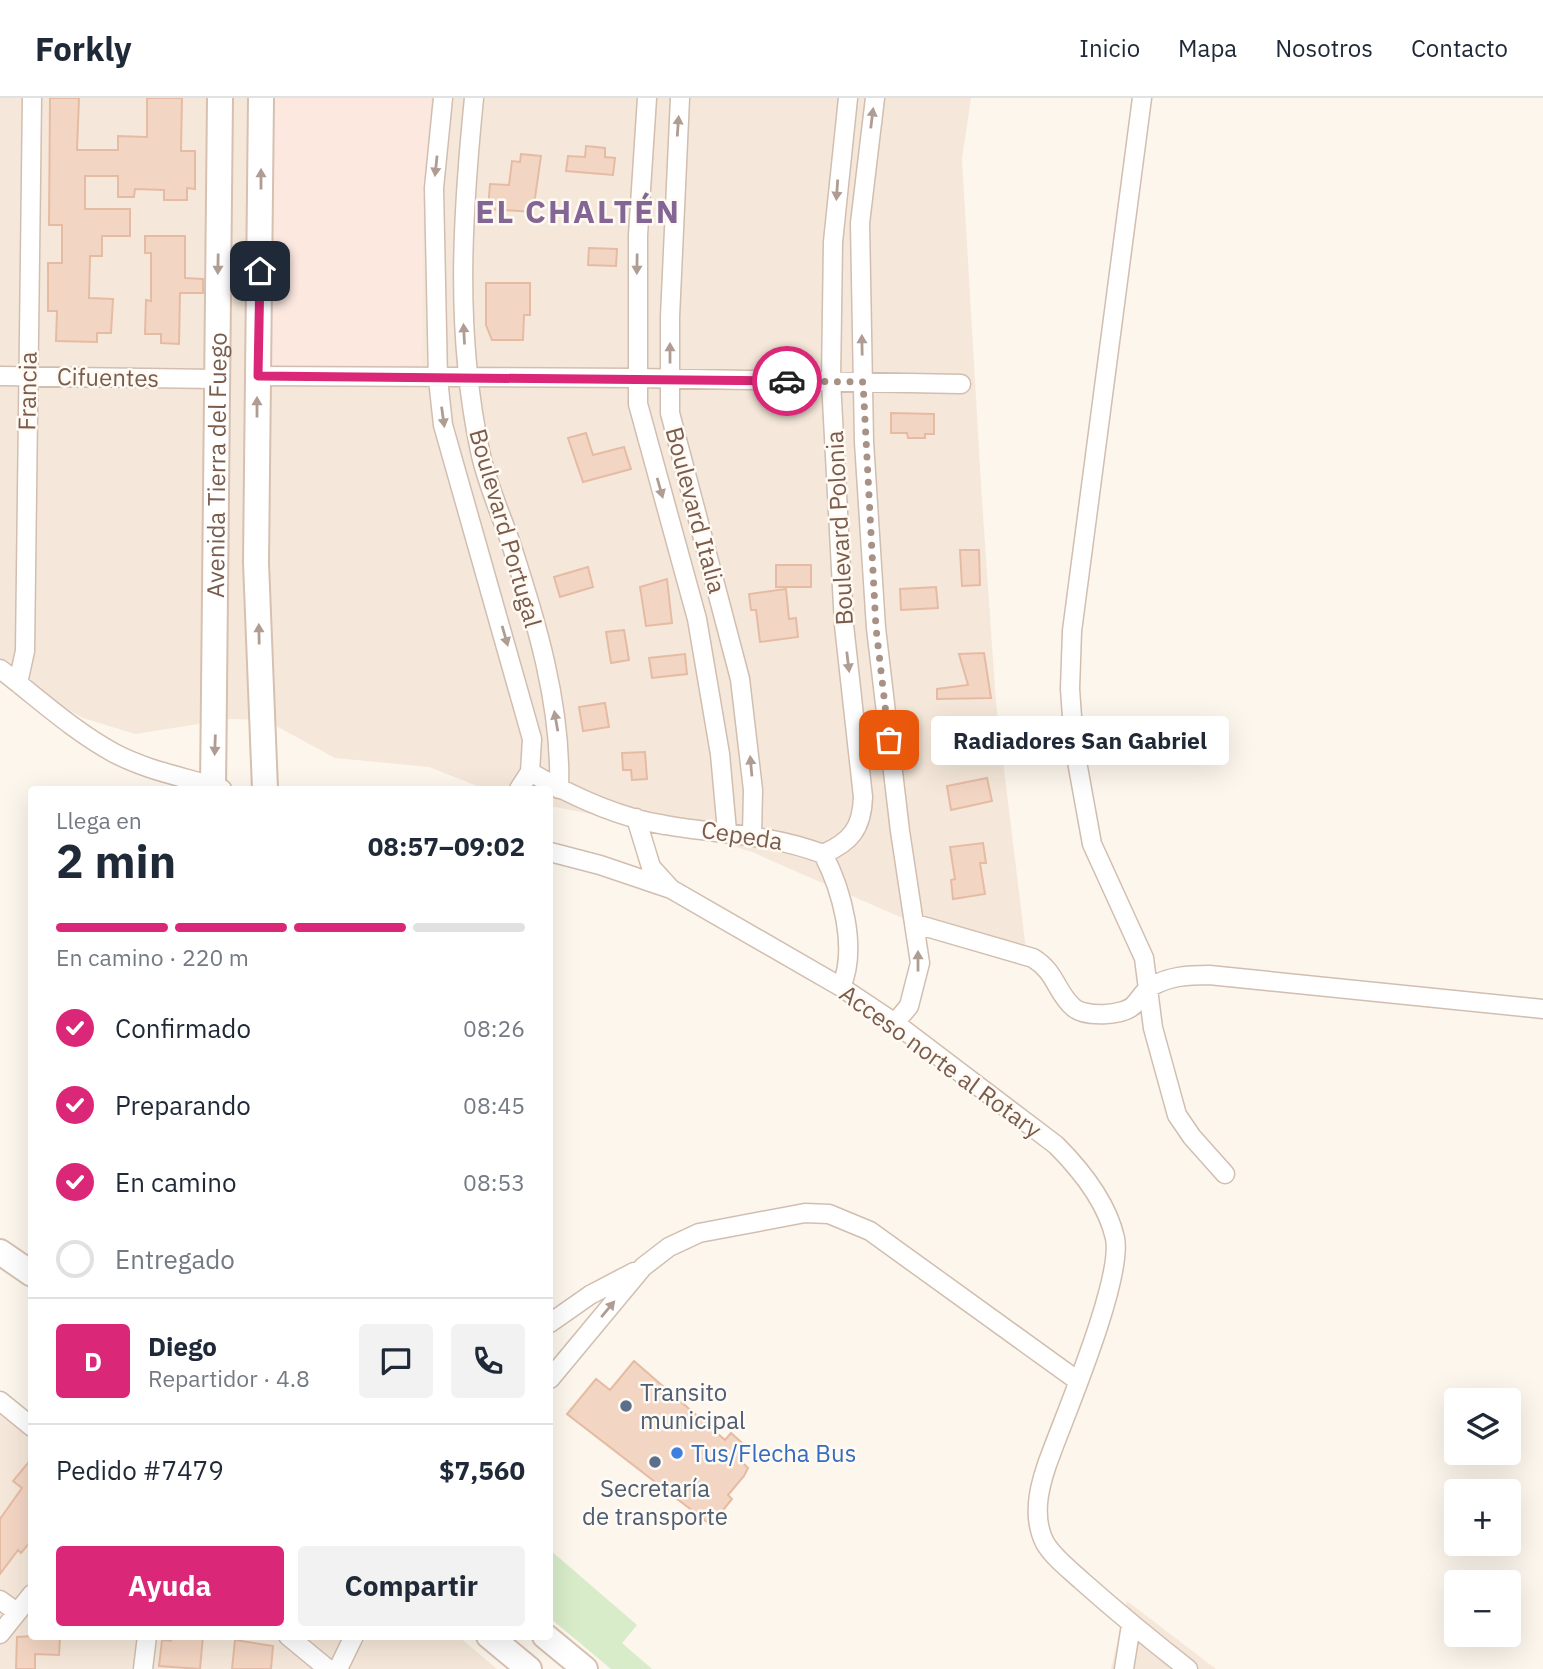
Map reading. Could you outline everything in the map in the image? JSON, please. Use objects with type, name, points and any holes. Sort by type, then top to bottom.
[{"type":"street","name":"Francia","points":[[18,683],[25,651],[32,98]]},
{"type":"street","name":"Avenida Tierra del Fuego","points":[[217,786],[216,379],[220,98]]},
{"type":"street","name":"Avenida Tierra del Fuego","points":[[261,98],[256,563],[265,786]]},
{"type":"street","name":"Boulevard Portugal","points":[[443,98],[434,188],[439,379],[443,425],[532,738],[530,772]]},
{"type":"street","name":"Boulevard Portugal","points":[[474,98],[462,224],[461,284],[466,377],[481,454],[526,591],[550,692],[561,758],[559,789]]},
{"type":"street","name":"Boulevard Italia","points":[[647,98],[638,236],[636,378],[642,424],[697,619],[720,754],[727,831]]},
{"type":"street","name":"Boulevard Italia","points":[[680,98],[670,379],[673,433],[740,679],[753,790],[752,835]]},
{"type":"street","name":"Boulevard Polonia","points":[[823,854],[854,835],[863,818],[844,625],[831,381],[833,242],[848,98]]},
{"type":"street","name":"Boulevard Polonia","points":[[875,98],[860,223],[863,382],[876,628],[900,831],[920,963],[917,985],[909,1006],[895,1023]]},
{"type":"street","points":[[1142,98],[1091,498],[1080,556],[1072,631],[1070,689],[1081,796],[1092,844],[1144,958],[1153,1028],[1177,1115],[1192,1137],[1225,1174]]},
{"type":"street","name":"Cifuentes","points":[[0,376],[216,379]]},
{"type":"street","points":[[258,376],[961,383]]},
{"type":"street","points":[[0,669],[76,731],[116,754],[157,771],[210,786]]},
{"type":"street","points":[[521,786],[530,772]]},
{"type":"street","name":"Cepeda","points":[[530,772],[559,789],[636,818],[664,825],[752,835],[795,844],[823,854]]},
{"type":"street","name":"Acceso norte al Rotary","points":[[636,818],[651,867],[671,889],[841,987],[895,1023],[1056,1145],[1074,1163],[1110,1223],[1115,1241],[1115,1263],[1078,1381],[1049,1457],[1037,1504],[1046,1544],[1059,1560],[1131,1625],[1188,1669]]},
{"type":"street","points":[[553,853],[600,865],[671,889]]},
{"type":"street","points":[[823,854],[834,874],[848,944],[848,971],[841,987]]},
{"type":"street","points":[[916,924],[1033,958],[1048,967],[1072,1007],[1082,1012],[1122,1013],[1133,1006],[1149,987],[1178,975],[1209,975],[1543,1009]]},
{"type":"street","points":[[553,1321],[590,1295],[643,1267],[668,1247],[699,1233],[805,1213],[829,1214],[870,1231],[1078,1381]]},
{"type":"street","points":[[0,1252],[28,1271]]},
{"type":"street","points":[[553,1375],[643,1267]]},
{"type":"street","points":[[0,1401],[28,1424]]},
{"type":"street","points":[[0,1634],[28,1599]]},
{"type":"street","points":[[0,1600],[17,1612]]},
{"type":"street","points":[[1124,1669],[1131,1625]]},
{"type":"street","points":[[143,1669],[147,1640]]},
{"type":"street","points":[[293,1640],[328,1669]]},
{"type":"street","points":[[338,1669],[352,1640]]},
{"type":"street","points":[[494,1640],[528,1669]]},
{"type":"street","points":[[550,1640],[585,1669]]},
{"type":"shaded area","points":[[0,98],[971,98],[962,159],[982,500],[996,703],[1027,958],[1001,959],[934,937],[916,924],[752,852],[701,836],[553,807],[553,786],[477,786],[429,767],[335,758],[265,720],[230,719],[135,734],[83,718],[0,672]]},
{"type":"shaded area","points":[[270,98],[431,98],[423,202],[422,365],[266,365]]},
{"type":"shaded area","points":[[0,1394],[28,1417],[28,1640],[463,1640],[497,1669],[0,1669]]},
{"type":"shaded area","points":[[1127,1601],[1216,1669],[1111,1669]]},
{"type":"green space","points":[[553,1553],[637,1625],[622,1643],[652,1669],[611,1669],[553,1621]]},
{"type":"building","points":[[50,98],[79,98],[77,150],[118,150],[118,136],[147,137],[147,98],[182,98],[181,151],[195,151],[195,189],[187,188],[187,200],[164,200],[164,190],[135,189],[134,197],[118,197],[118,176],[85,176],[85,209],[130,209],[130,236],[102,236],[102,256],[90,256],[89,298],[113,299],[111,333],[97,333],[97,342],[56,341],[57,311],[48,311],[48,263],[62,263],[62,225],[49,225]]},
{"type":"building","points":[[586,146],[605,148],[605,157],[615,158],[613,175],[566,171],[568,156],[585,157]]},
{"type":"building","points":[[521,154],[541,156],[533,212],[488,209],[490,184],[509,185],[512,161],[520,162]]},
{"type":"building","points":[[145,236],[185,236],[185,278],[203,279],[203,293],[180,293],[179,344],[161,343],[161,334],[145,334],[146,300],[151,301],[151,253],[145,253]]},
{"type":"building","points":[[589,248],[617,249],[616,266],[588,265]]},
{"type":"building","points":[[486,283],[530,283],[530,315],[524,315],[523,340],[492,340],[486,325]]},
{"type":"building","points":[[891,413],[934,414],[934,434],[925,434],[925,438],[908,438],[907,433],[891,433]]},
{"type":"building","points":[[586,433],[593,455],[624,447],[631,469],[583,482],[568,438]]},
{"type":"building","points":[[960,550],[979,550],[980,585],[962,586]]},
{"type":"building","points":[[776,565],[811,565],[811,587],[776,587]]},
{"type":"building","points":[[588,567],[593,587],[560,597],[554,577]]},
{"type":"building","points":[[667,579],[672,623],[646,626],[640,587]]},
{"type":"building","points":[[936,587],[938,608],[901,610],[900,589]]},
{"type":"building","points":[[786,589],[789,619],[796,618],[798,637],[760,642],[756,610],[751,610],[749,594]]},
{"type":"building","points":[[624,630],[629,660],[611,663],[606,632]]},
{"type":"building","points":[[984,653],[991,698],[937,699],[937,689],[968,685],[959,654]]},
{"type":"building","points":[[685,654],[687,674],[652,678],[649,658]]},
{"type":"building","points":[[605,703],[609,727],[583,731],[579,707]]},
{"type":"building","points":[[645,752],[647,779],[632,780],[631,770],[623,770],[622,753]]},
{"type":"building","points":[[987,778],[992,801],[951,810],[947,786]]},
{"type":"building","points":[[983,843],[986,863],[980,863],[985,894],[953,899],[951,880],[955,879],[950,847]]},
{"type":"building","points":[[634,1361],[725,1440],[731,1433],[749,1449],[740,1460],[748,1468],[744,1476],[728,1495],[732,1499],[711,1525],[567,1414],[596,1379],[610,1390]]},
{"type":"building","points":[[28,1463],[28,1545],[21,1553],[18,1550],[0,1574],[0,1519],[22,1488],[13,1481]]},
{"type":"building","points":[[28,1636],[28,1640],[60,1640],[59,1655],[35,1654],[35,1669],[16,1669],[17,1637]]},
{"type":"building","points":[[162,1640],[203,1640],[200,1669],[159,1666]]},
{"type":"building","points":[[235,1640],[273,1646],[271,1669],[232,1669]]},
{"type":"way so far","points":[[787,381],[863,382],[863,442],[876,628],[889,740]]},
{"type":"place","name":"Radiadores San Gabriel","points":[[889,740]]},
{"type":"place","name":"Transito municipal","points":[[626,1406]]},
{"type":"place","name":"Tus/Flecha Bus","points":[[677,1453]]},
{"type":"place","name":"Secretaría de transporte","points":[[655,1462]]},
{"type":"district","name":"EL CHALTÉN","points":[[578,211]]},
{"type":"route","points":[[260,271],[258,376],[787,381]]}]
